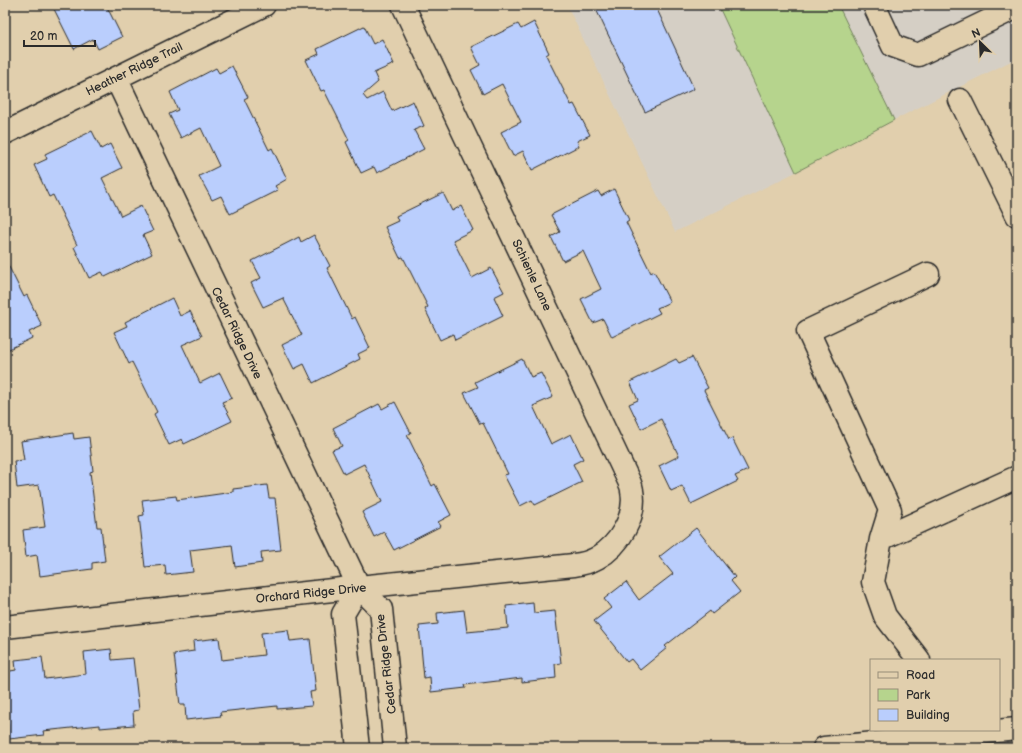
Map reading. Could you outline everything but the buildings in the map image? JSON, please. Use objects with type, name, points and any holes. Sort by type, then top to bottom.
[{"type":"street","name":"Heather Ridge Trail","points":[[5,133],[264,5]]},
{"type":"street","name":"Schienle Lane","points":[[403,5],[628,479],[632,491],[633,502],[631,511],[626,528],[613,546]]},
{"type":"street","points":[[874,5],[893,46],[918,55],[1017,8]]},
{"type":"street","name":"Cedar Ridge Drive","points":[[116,78],[359,587],[381,609],[395,748]]},
{"type":"street","points":[[960,100],[1017,215]]},
{"type":"street","points":[[918,659],[885,616],[873,582],[890,510],[808,331],[928,274]]},
{"type":"street","points":[[882,539],[1017,477]]},
{"type":"street","name":"Orchard Ridge Drive","points":[[5,627],[359,587],[574,565],[586,563],[597,558],[613,546]]},
{"type":"street","points":[[358,748],[343,614],[359,587]]},
{"type":"street","points":[[1000,730],[1017,729]]},
{"type":"street","points":[[824,748],[947,733],[982,731]]},
{"type":"shaded area","points":[[567,5],[718,5],[796,172],[675,232]]},
{"type":"shaded area","points":[[838,5],[1017,5],[1017,58],[894,120]]},
{"type":"green space","points":[[718,5],[838,5],[894,120],[796,172]]}]
